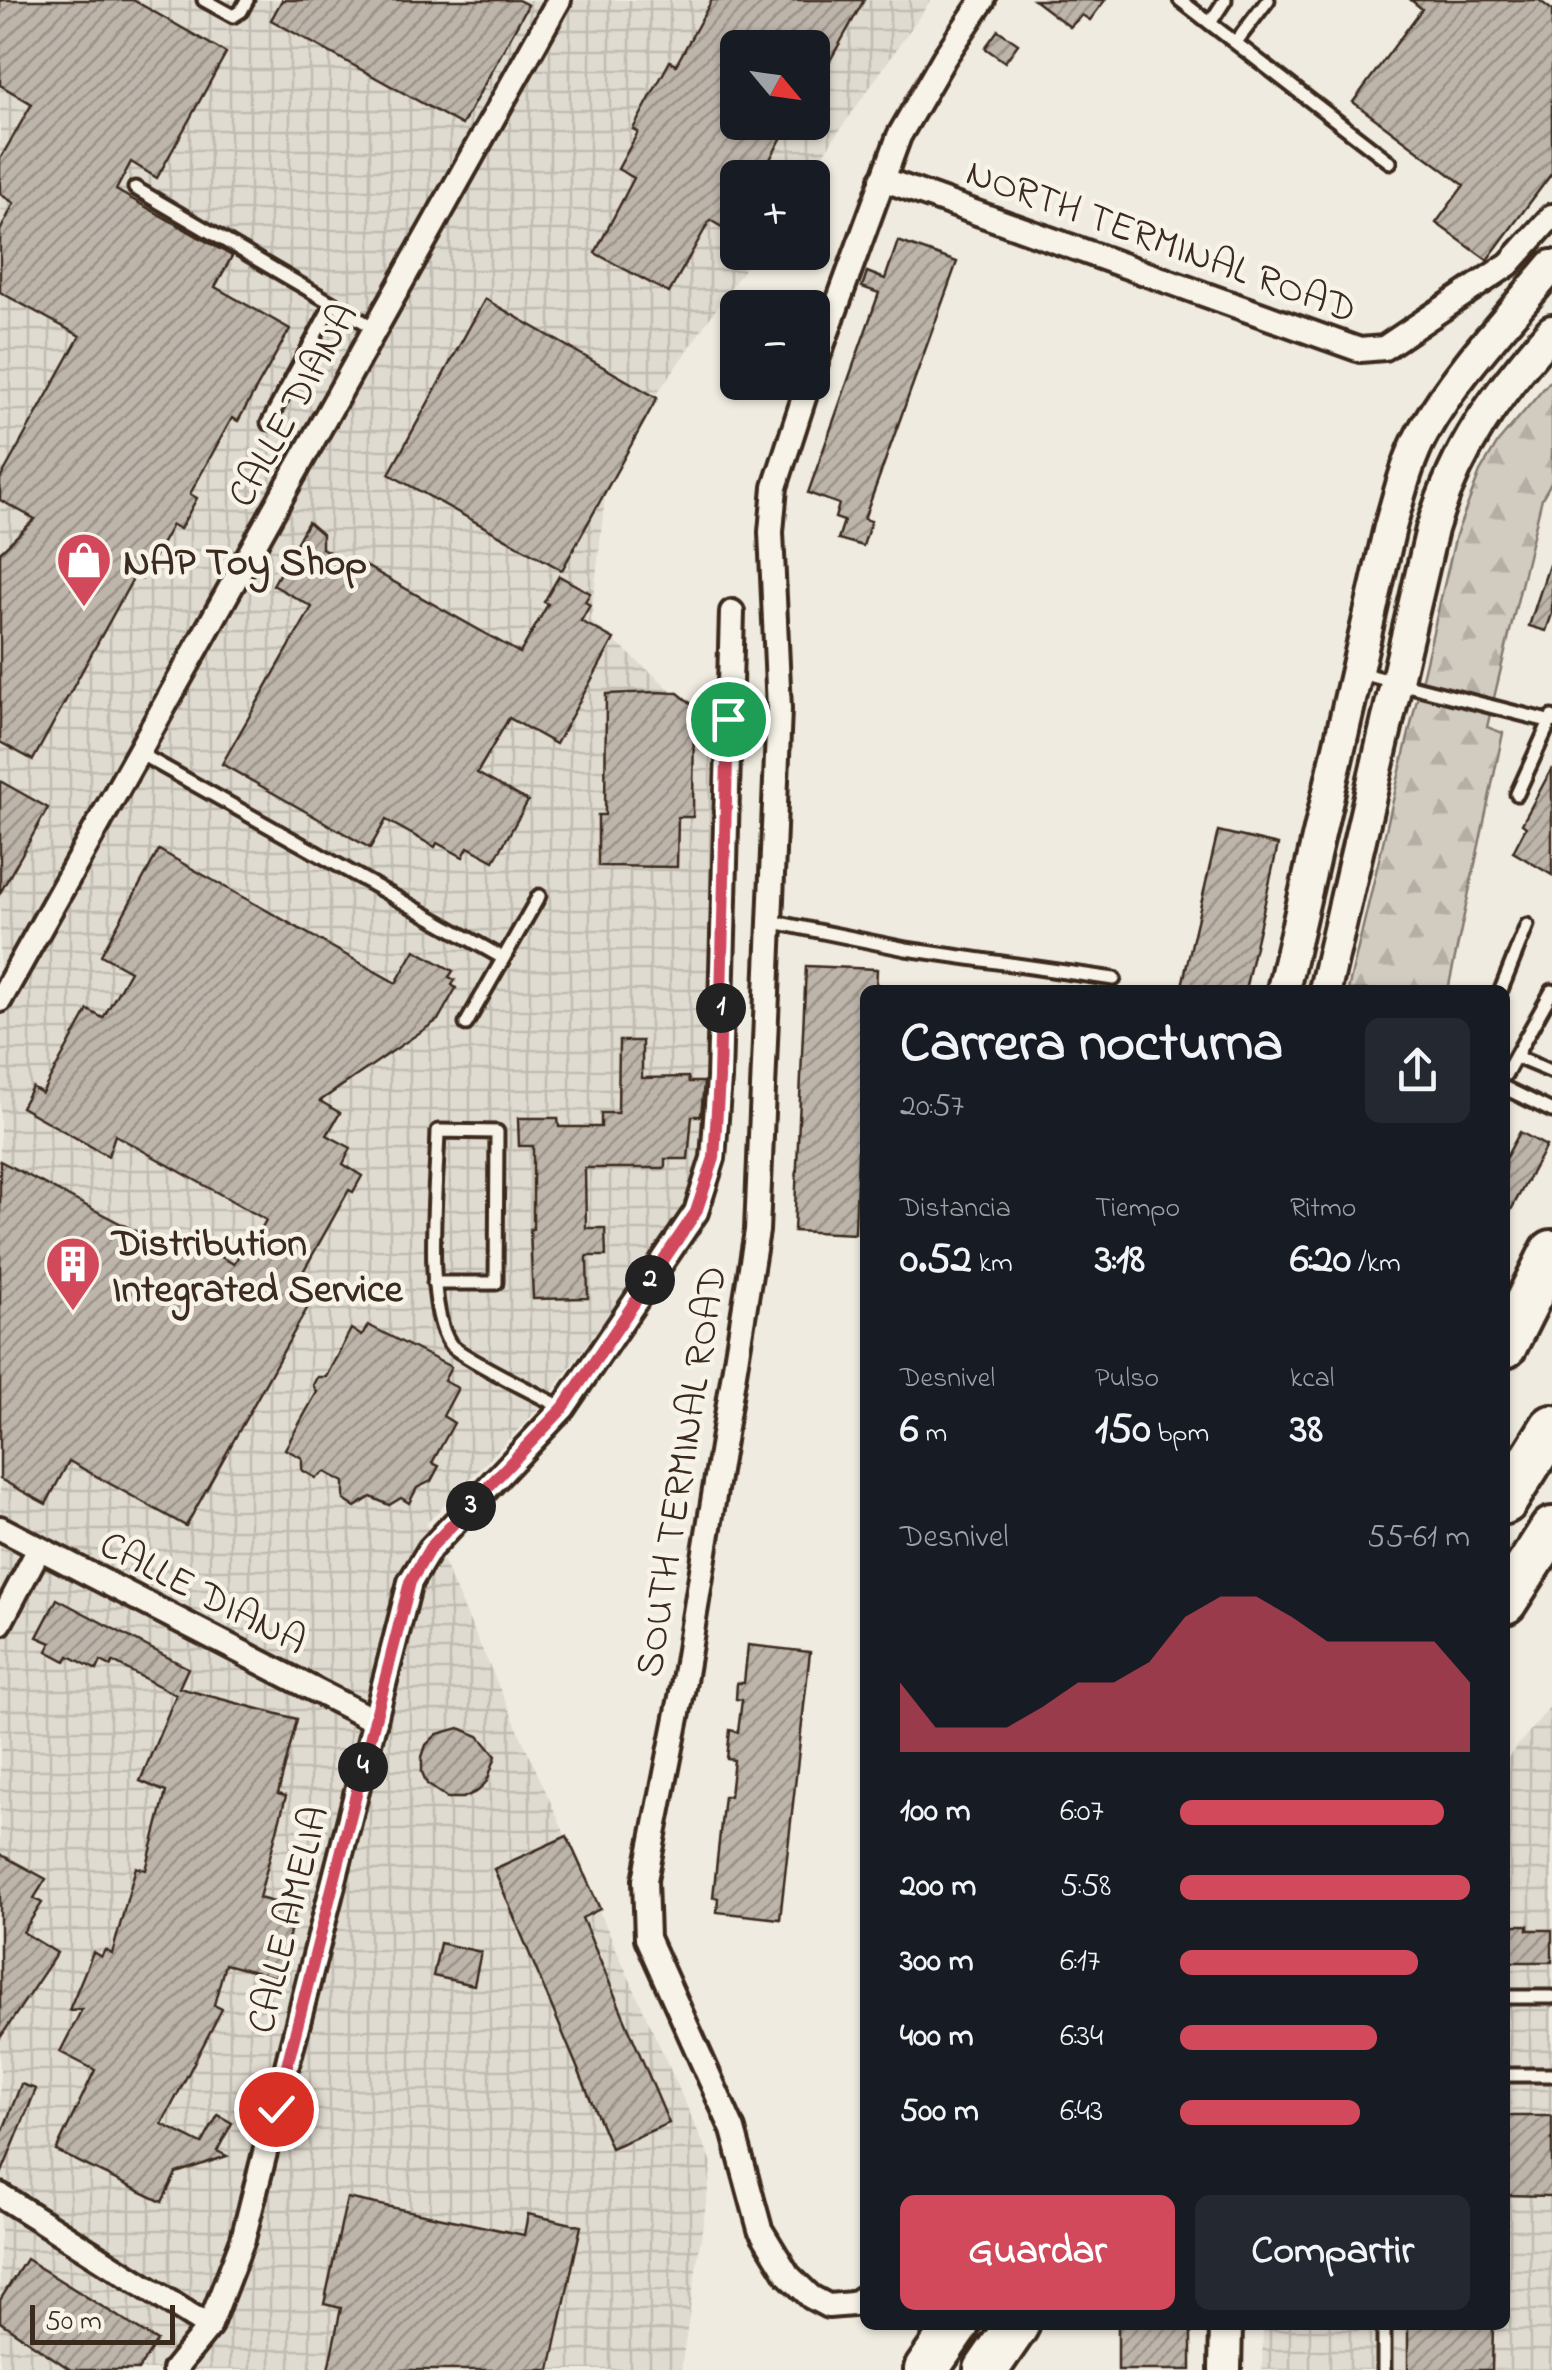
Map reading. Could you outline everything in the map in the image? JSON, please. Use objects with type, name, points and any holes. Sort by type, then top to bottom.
[{"type":"highway","points":[[1510,1336],[1552,1252]]},
{"type":"highway","points":[[1510,1494],[1552,1427]]},
{"type":"highway","points":[[1510,1594],[1552,1529]]},
{"type":"highway","points":[[926,2370],[954,2330]]},
{"type":"highway","points":[[986,2370],[1013,2330]]},
{"type":"street","name":"CALLE DIANA","points":[[0,1000],[559,0]]},
{"type":"street","points":[[830,323],[898,136],[984,0]]},
{"type":"street","name":"NORTH TERMINAL ROAD","points":[[882,180],[1360,350],[1384,348],[1510,264],[1552,216]]},
{"type":"street","points":[[1284,985],[1390,528],[1422,434],[1457,380],[1552,266]]},
{"type":"street","points":[[1326,985],[1442,493],[1462,451],[1504,386],[1552,332]]},
{"type":"street","name":"SOUTH TERMINAL ROAD","points":[[803,400],[775,487],[771,532],[778,708],[756,1231],[683,1687],[645,1880],[647,1938],[733,2130],[760,2230],[788,2275],[811,2297],[828,2306],[853,2304],[860,2299]]},
{"type":"street","name":"CALLE AMELIA","points":[[174,2370],[209,2327],[243,2238],[410,1582],[430,1548],[563,1408],[696,1212],[714,1158],[732,612]]},
{"type":"street","name":"CALLE DIANA","points":[[0,1528],[374,1721]]},
{"type":"street","points":[[0,1623],[39,1548]]},
{"type":"street","points":[[0,2195],[209,2327]]},
{"type":"street","points":[[1225,2370],[1226,2330]]},
{"type":"lane","points":[[204,0],[233,16],[248,0]]},
{"type":"lane","points":[[1180,0],[1390,162]]},
{"type":"lane","points":[[1210,23],[1226,0]]},
{"type":"lane","points":[[1236,42],[1268,0]]},
{"type":"lane","points":[[135,188],[376,329]]},
{"type":"lane","points":[[268,424],[332,304]]},
{"type":"lane","points":[[1356,672],[1551,720],[1517,794]]},
{"type":"lane","points":[[139,753],[503,958]]},
{"type":"lane","points":[[466,1024],[539,896]]},
{"type":"lane","points":[[769,921],[906,949],[1114,978]]},
{"type":"lane","points":[[1503,985],[1527,925]]},
{"type":"lane","points":[[1510,1067],[1552,991]]},
{"type":"lane","points":[[1516,1057],[1552,1072]]},
{"type":"lane","points":[[1510,1090],[1552,1111]]},
{"type":"lane","points":[[434,1282],[496,1283],[497,1132],[438,1131],[434,1282],[438,1316],[451,1347],[563,1408]]},
{"type":"lane","points":[[1510,1997],[1552,1997]]},
{"type":"lane","points":[[1510,2075],[1552,2076]]},
{"type":"lane","points":[[1384,2330],[1384,2370]]},
{"type":"shaded area","points":[[0,0],[931,0],[819,160],[720,160],[720,270],[743,270],[729,290],[720,290],[720,303],[609,463],[591,621],[721,733],[711,1124],[689,1204],[543,1404],[426,1524],[712,2163],[681,2370],[0,2370]]},
{"type":"shaded area","points":[[1552,1704],[1552,2370],[1262,2370],[1263,2330],[1510,2330],[1510,1755]]},
{"type":"green space","points":[[1552,379],[1552,481],[1542,498],[1487,727],[1503,733],[1449,985],[1349,985],[1456,535],[1480,472],[1498,442]]},
{"type":"building","points":[[0,0],[133,0],[226,53],[157,178],[131,162],[116,190],[232,256],[215,287],[290,329],[238,421],[232,418],[190,494],[197,498],[180,529],[172,525],[142,579],[135,575],[33,760],[0,742],[0,552],[35,519],[0,500],[0,479],[80,336],[0,292],[0,231],[14,203],[0,194],[0,159],[32,104],[0,85]]},
{"type":"building","points":[[282,0],[518,0],[528,5],[462,125],[271,20]]},
{"type":"building","points":[[712,0],[864,0],[830,61],[830,30],[720,30],[720,140],[780,140],[770,160],[720,160],[720,226],[710,220],[669,293],[595,253],[634,178],[618,169],[638,132],[633,129],[670,61],[676,65]]},
{"type":"building","points":[[1034,0],[1105,0],[1090,20],[1082,15],[1070,27]]},
{"type":"building","points":[[1411,0],[1539,0],[1552,10],[1552,173],[1487,260],[1436,223],[1464,185],[1353,102],[1422,9]]},
{"type":"building","points":[[998,30],[1018,44],[1005,62],[985,48]]},
{"type":"building","points":[[898,241],[957,262],[864,519],[871,521],[863,546],[838,539],[844,521],[835,518],[839,504],[808,493],[879,293],[862,287],[867,272],[885,279]]},
{"type":"building","points":[[485,299],[657,398],[562,570],[389,474]]},
{"type":"building","points":[[308,522],[322,534],[322,548],[359,569],[362,564],[520,653],[559,576],[590,593],[585,602],[590,605],[581,621],[614,639],[556,744],[509,718],[477,773],[528,801],[494,861],[468,847],[463,857],[437,843],[435,847],[386,820],[370,848],[222,764],[312,607],[273,585]]},
{"type":"building","points":[[1549,565],[1552,614],[1546,631],[1529,626]]},
{"type":"building","points":[[678,693],[694,706],[693,817],[678,817],[677,867],[598,866],[598,815],[605,815],[606,694]]},
{"type":"building","points":[[1552,768],[1552,875],[1513,852],[1526,827],[1522,824]]},
{"type":"building","points":[[0,781],[48,808],[0,893]]},
{"type":"building","points":[[1218,831],[1278,845],[1246,985],[1182,985]]},
{"type":"building","points":[[159,850],[396,983],[415,950],[453,971],[449,977],[455,980],[452,985],[456,988],[438,1020],[320,1101],[340,1113],[327,1135],[351,1148],[343,1164],[362,1176],[353,1192],[349,1190],[290,1295],[309,1305],[186,1526],[69,1461],[46,1504],[0,1479],[0,1161],[191,1260],[199,1245],[234,1264],[245,1244],[251,1247],[266,1220],[115,1135],[108,1156],[21,1107],[32,1087],[42,1093],[88,1010],[103,1018],[130,971],[101,955]]},
{"type":"building","points":[[806,966],[877,969],[876,985],[860,985],[860,1151],[855,1234],[794,1231]]},
{"type":"building","points":[[619,1041],[642,1041],[642,1078],[688,1077],[689,1082],[704,1082],[701,1116],[692,1116],[688,1159],[665,1159],[665,1168],[585,1168],[586,1228],[605,1228],[606,1256],[587,1256],[588,1298],[533,1299],[533,1146],[519,1146],[518,1118],[558,1118],[559,1127],[601,1127],[601,1113],[618,1113]]},
{"type":"building","points":[[1520,1132],[1546,1146],[1510,1212],[1510,1150]]},
{"type":"building","points":[[368,1325],[451,1367],[444,1381],[458,1388],[443,1416],[454,1423],[432,1463],[439,1466],[431,1481],[417,1488],[409,1503],[401,1498],[389,1505],[371,1497],[355,1507],[344,1500],[344,1482],[325,1472],[316,1478],[302,1470],[302,1458],[285,1449],[317,1392],[313,1385],[317,1377],[326,1377],[351,1329],[362,1336]]},
{"type":"building","points":[[57,1599],[188,1668],[179,1688],[297,1719],[278,1794],[286,1796],[259,1898],[296,1908],[278,1978],[225,1964],[214,2005],[222,2009],[162,2124],[202,2144],[218,2115],[232,2123],[217,2151],[227,2156],[176,2173],[162,2202],[56,2151],[95,2070],[60,2052],[82,2009],[69,2010],[93,1952],[101,1957],[105,1950],[112,1954],[136,1867],[146,1870],[166,1792],[140,1781],[176,1695],[113,1662],[111,1666],[101,1661],[97,1670],[69,1656],[66,1661],[47,1651],[51,1643],[37,1637]]},
{"type":"building","points":[[748,1645],[810,1652],[780,1919],[717,1912],[718,1898],[713,1897],[724,1796],[730,1796],[734,1760],[727,1759],[730,1730],[738,1732],[742,1700],[736,1699],[737,1683],[744,1683]]},
{"type":"building","points":[[459,1728],[479,1736],[496,1756],[487,1781],[478,1791],[463,1798],[447,1798],[427,1784],[422,1757],[426,1745],[437,1734]]},
{"type":"building","points":[[567,1836],[600,1909],[582,1918],[669,2123],[611,2148],[494,1869]]},
{"type":"building","points":[[0,1854],[46,1879],[34,1898],[42,1903],[23,1932],[57,1953],[0,2038]]},
{"type":"building","points":[[1514,1925],[1528,1925],[1528,1930],[1552,1930],[1552,1962],[1510,1962],[1510,1931]]},
{"type":"building","points":[[440,1943],[481,1952],[474,1985],[433,1976]]},
{"type":"building","points":[[21,2084],[36,2089],[0,2177],[0,2138]]},
{"type":"building","points":[[1510,2116],[1552,2116],[1552,2196],[1510,2195]]},
{"type":"building","points":[[347,2198],[524,2235],[528,2214],[581,2226],[550,2370],[328,2370],[341,2308],[324,2304]]},
{"type":"building","points":[[26,2259],[157,2341],[138,2370],[71,2370],[0,2322],[0,2300]]},
{"type":"building","points":[[1118,2330],[1191,2330],[1191,2370],[1118,2370]]},
{"type":"building","points":[[1408,2330],[1493,2330],[1492,2370],[1408,2370]]},
{"type":"place","name":"NAP Toy Shop","points":[[84,609]]},
{"type":"place","name":"Distribution Integrated Service","points":[[73,1313]]},
{"type":"route","points":[[276,2109],[410,1582],[430,1548],[563,1408],[696,1212],[714,1158],[728,719]]}]
